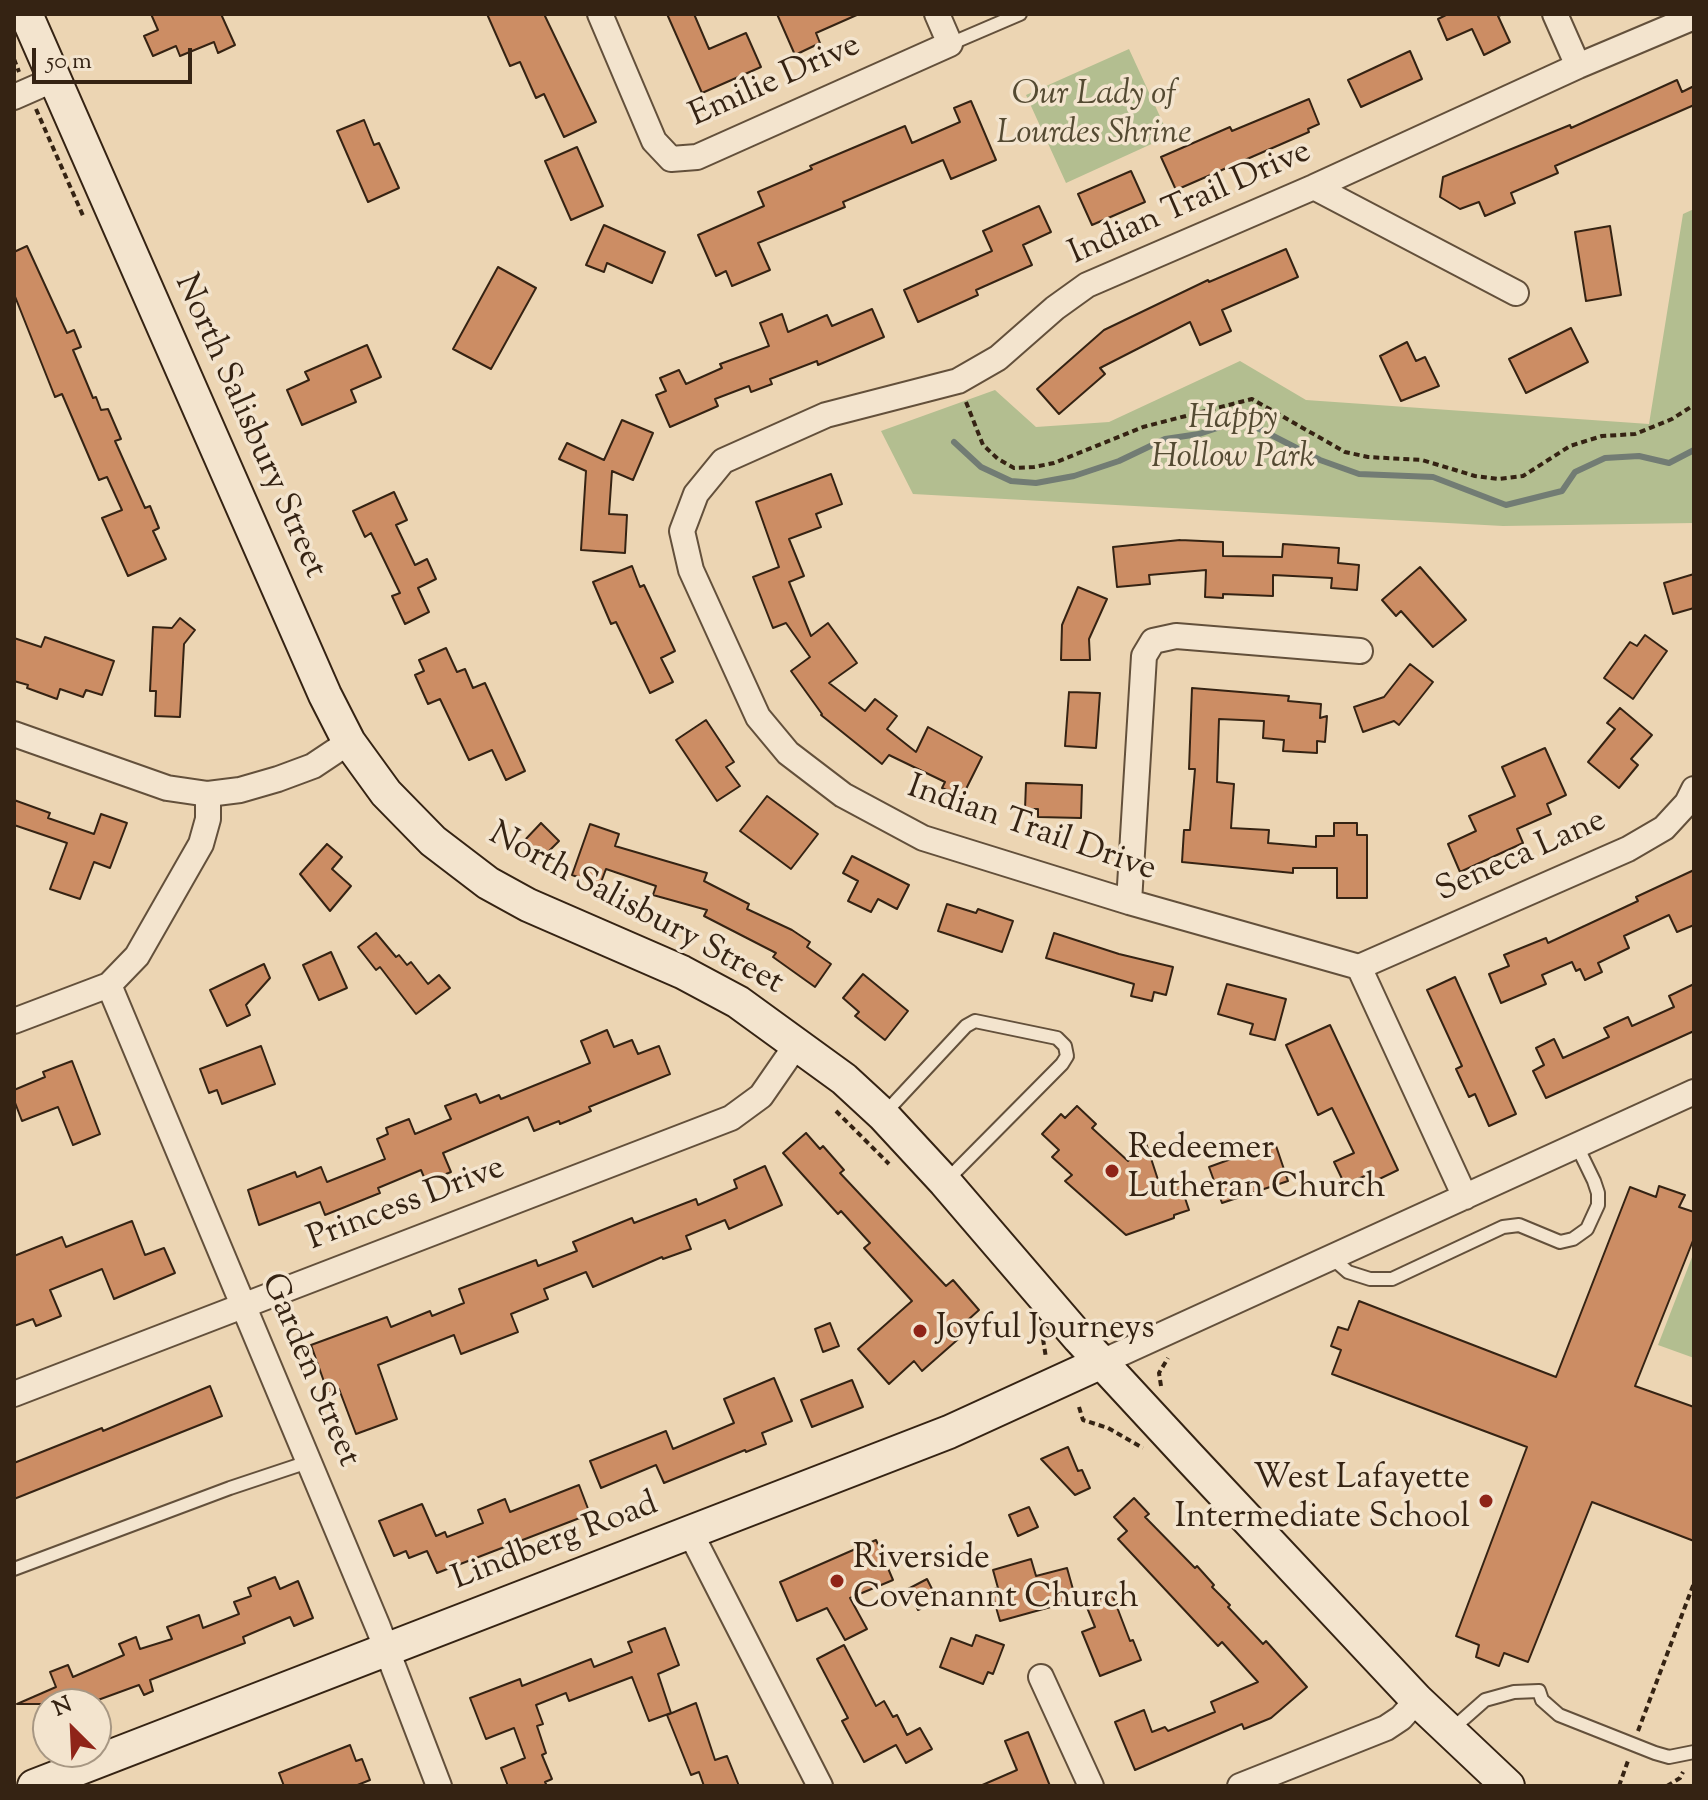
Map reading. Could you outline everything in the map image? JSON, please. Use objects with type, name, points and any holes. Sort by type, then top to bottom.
[{"type":"street","name":"North Salisbury Street","points":[[26,14],[265,559],[349,742],[386,793],[433,841],[488,883],[528,905],[682,972],[738,1002],[844,1079],[883,1115],[945,1182],[1102,1362],[1417,1700],[1508,1786]]},
{"type":"street","name":"Emilie Drive","points":[[600,14],[654,141],[671,159],[697,157],[950,44]]},
{"type":"street","points":[[937,14],[950,44]]},
{"type":"street","points":[[1555,14],[1578,66]]},
{"type":"street","name":"Indian Trail Drive","points":[[1359,967],[1129,902],[923,838],[843,795],[788,753],[758,717],[691,570],[682,531],[696,494],[723,461],[826,415],[958,381],[998,358],[1055,308],[1087,285],[1694,17]]},
{"type":"street","points":[[14,97],[55,79]]},
{"type":"street","points":[[1314,187],[1516,293]]},
{"type":"street","points":[[1129,902],[1144,656],[1153,641],[1176,636],[1360,651]]},
{"type":"street","points":[[14,734],[167,788],[208,794],[240,790],[278,779],[313,766],[349,742]]},
{"type":"street","name":"Seneca Lane","points":[[1359,967],[1628,849],[1664,828],[1687,803],[1694,789]]},
{"type":"street","points":[[14,1021],[109,985],[137,956],[201,844],[208,819],[208,794]]},
{"type":"street","points":[[1359,967],[1465,1197]]},
{"type":"street","name":"Garden Street","points":[[109,985],[387,1651],[439,1786]]},
{"type":"street","name":"Princess Drive","points":[[14,1394],[731,1118],[761,1096],[797,1044]]},
{"type":"street","points":[[1102,1362],[1694,1092]]},
{"type":"street","name":"Lindberg Road","points":[[34,1786],[949,1432],[1102,1362]]},
{"type":"street","points":[[690,1532],[820,1786]]},
{"type":"street","points":[[1041,1677],[1091,1786]]},
{"type":"street","points":[[1240,1786],[1386,1728],[1401,1718],[1417,1700]]},
{"type":"lane","points":[[950,44],[1020,14]]},
{"type":"lane","points":[[883,1115],[966,1026],[975,1021],[1057,1038],[1065,1046],[1067,1056],[1062,1064],[945,1182]]},
{"type":"lane","points":[[1331,1257],[1348,1272],[1370,1279],[1392,1279],[1503,1227],[1519,1225],[1560,1242],[1573,1239],[1587,1229],[1598,1205],[1594,1181],[1577,1146]]},
{"type":"lane","points":[[14,1569],[215,1493],[308,1462]]},
{"type":"lane","points":[[1449,1732],[1485,1700],[1514,1692],[1539,1691],[1542,1700],[1559,1715],[1633,1745],[1669,1757],[1694,1752]]},
{"type":"path","points":[[958,381],[983,445],[1014,468],[1054,463],[1143,427],[1252,399],[1345,452],[1368,457],[1422,460],[1475,476],[1498,479],[1523,476],[1570,446],[1602,436],[1635,434],[1672,419],[1694,405]]},
{"type":"path","points":[[830,1105],[897,1172]]},
{"type":"path","points":[[1037,1331],[1044,1340],[1046,1360]]},
{"type":"path","points":[[1164,1394],[1159,1373],[1168,1357],[1177,1351]]},
{"type":"path","points":[[1619,1786],[1694,1583]]},
{"type":"green space","name":"Our Lady of Lourdes Shrine","points":[[1129,49],[1169,136],[1066,183],[1026,95]]},
{"type":"green space","name":"Happy Hollow Park","points":[[1694,209],[1694,523],[1503,526],[913,494],[881,431],[995,390],[1036,427],[1109,422],[1240,361],[1306,400],[1649,424],[1683,214]]},
{"type":"green space","points":[[1694,1252],[1694,1358],[1658,1345]]},
{"type":"building","points":[[151,14],[221,14],[235,45],[218,53],[214,42],[180,56],[176,46],[153,56],[144,36],[158,30]]},
{"type":"building","points":[[487,14],[544,14],[596,122],[564,137],[544,94],[536,98],[520,62],[510,66]]},
{"type":"building","points":[[667,14],[694,14],[709,49],[746,33],[761,67],[702,93]]},
{"type":"building","points":[[777,14],[859,14],[816,33],[820,43],[795,55]]},
{"type":"building","points":[[1448,14],[1504,14],[1498,16],[1510,42],[1484,55],[1472,29],[1447,40],[1438,19]]},
{"type":"building","points":[[1410,51],[1422,79],[1361,107],[1348,80]]},
{"type":"building","points":[[1677,80],[1682,92],[1694,86],[1694,105],[1555,166],[1558,173],[1511,193],[1515,203],[1485,216],[1479,202],[1460,209],[1440,197],[1443,177],[1570,125],[1571,128]]},
{"type":"building","points":[[1309,99],[1319,124],[1308,129],[1309,132],[1176,190],[1161,157],[1230,127],[1232,131]]},
{"type":"building","points":[[971,101],[996,160],[951,179],[943,160],[843,202],[845,207],[758,243],[770,270],[732,286],[726,271],[716,276],[698,235],[764,206],[758,192],[812,169],[810,166],[905,126],[912,143],[960,122],[954,108]]},
{"type":"building","points":[[364,120],[374,145],[379,143],[399,188],[368,202],[337,131]]},
{"type":"building","points":[[577,147],[603,206],[571,220],[545,161]]},
{"type":"building","points":[[1131,171],[1145,202],[1092,225],[1078,194]]},
{"type":"building","points":[[1039,206],[1051,232],[1023,245],[1032,265],[976,290],[978,295],[918,322],[904,290],[992,251],[983,231]]},
{"type":"building","points":[[604,225],[665,252],[652,283],[607,263],[604,272],[586,265]]},
{"type":"building","points":[[1610,226],[1621,295],[1586,301],[1575,232]]},
{"type":"building","points":[[27,246],[67,333],[74,330],[81,347],[73,350],[93,398],[96,397],[101,410],[108,409],[121,439],[115,441],[145,508],[150,506],[159,528],[153,531],[166,559],[128,576],[102,518],[122,510],[107,477],[99,480],[62,394],[55,397],[14,294],[14,252]]},
{"type":"building","points":[[1286,249],[1298,277],[1222,310],[1231,331],[1200,345],[1190,322],[1100,368],[1105,374],[1059,414],[1037,389],[1104,330],[1208,280]]},
{"type":"building","points":[[498,267],[536,288],[491,369],[453,349]]},
{"type":"building","points":[[872,309],[884,337],[818,365],[817,361],[770,379],[772,384],[751,392],[749,386],[715,399],[718,406],[670,427],[656,395],[666,391],[660,378],[679,370],[686,384],[722,368],[720,364],[769,346],[760,323],[782,314],[788,332],[827,315],[832,326]]},
{"type":"building","points":[[1571,328],[1588,362],[1526,393],[1509,359]]},
{"type":"building","points":[[1407,342],[1416,361],[1425,357],[1439,386],[1401,401],[1380,356]]},
{"type":"building","points":[[367,345],[381,377],[351,390],[356,402],[302,425],[287,390],[309,380],[305,372]]},
{"type":"building","points":[[622,420],[653,433],[633,480],[612,471],[609,514],[627,515],[625,553],[581,550],[586,471],[559,459],[567,443],[604,460]]},
{"type":"building","points":[[831,474],[842,504],[816,514],[821,527],[789,539],[804,576],[789,582],[811,636],[828,623],[857,663],[829,683],[865,711],[875,699],[897,716],[887,729],[916,752],[928,727],[982,757],[962,797],[942,788],[945,782],[889,755],[882,764],[821,715],[791,671],[810,657],[786,623],[773,628],[753,577],[779,567],[756,502]]},
{"type":"building","points":[[394,492],[407,520],[396,525],[415,565],[427,559],[436,579],[418,588],[429,612],[405,624],[392,596],[400,593],[371,533],[365,537],[353,511]]},
{"type":"building","points":[[1180,540],[1223,542],[1223,556],[1282,557],[1283,544],[1339,548],[1338,563],[1359,565],[1357,590],[1331,588],[1332,578],[1273,575],[1273,596],[1223,594],[1223,598],[1205,597],[1206,570],[1149,575],[1150,584],[1117,587],[1113,547]]},
{"type":"building","points":[[632,566],[675,651],[661,658],[673,682],[650,693],[616,622],[611,624],[593,582]]},
{"type":"building","points":[[1420,567],[1466,620],[1433,647],[1401,611],[1396,616],[1382,600]]},
{"type":"building","points":[[1694,574],[1694,608],[1673,614],[1664,583]]},
{"type":"building","points":[[1078,587],[1107,599],[1089,639],[1090,660],[1061,660],[1062,625]]},
{"type":"building","points":[[180,618],[195,630],[184,644],[180,717],[155,716],[156,691],[150,691],[153,627],[172,628]]},
{"type":"building","points":[[1645,635],[1667,651],[1633,699],[1604,678],[1630,642],[1637,646]]},
{"type":"building","points":[[45,637],[114,661],[102,695],[86,690],[83,697],[60,689],[57,699],[14,681],[14,638],[41,647]]},
{"type":"building","points":[[446,648],[457,672],[465,669],[473,688],[485,683],[525,771],[506,780],[492,750],[469,760],[440,699],[428,704],[415,675],[424,671],[419,660]]},
{"type":"building","points":[[1410,664],[1433,682],[1399,725],[1394,721],[1363,732],[1354,707],[1384,697]]},
{"type":"building","points":[[1192,688],[1289,696],[1288,701],[1321,704],[1320,718],[1327,716],[1325,742],[1317,741],[1317,753],[1283,751],[1284,740],[1263,738],[1264,721],[1219,719],[1217,782],[1234,784],[1231,828],[1269,830],[1268,843],[1316,847],[1316,836],[1334,836],[1334,823],[1357,823],[1357,835],[1367,835],[1367,898],[1337,898],[1337,868],[1293,868],[1293,873],[1182,862],[1184,830],[1190,830],[1195,769],[1189,769]]},
{"type":"building","points":[[1069,692],[1100,693],[1096,748],[1065,746]]},
{"type":"building","points":[[1620,708],[1652,735],[1631,759],[1638,765],[1619,788],[1588,762],[1615,729],[1607,723]]},
{"type":"building","points":[[706,720],[734,762],[726,767],[740,786],[717,801],[676,740]]},
{"type":"building","points":[[1545,748],[1566,795],[1547,804],[1551,814],[1517,829],[1523,843],[1460,872],[1448,844],[1476,831],[1469,816],[1515,796],[1502,767]]},
{"type":"building","points":[[1026,783],[1082,785],[1081,818],[1038,817],[1038,809],[1025,809]]},
{"type":"building","points":[[767,796],[818,834],[791,869],[740,831]]},
{"type":"building","points":[[14,800],[50,813],[48,818],[94,834],[101,814],[127,823],[110,868],[94,862],[80,899],[50,889],[67,843],[14,825]]},
{"type":"building","points":[[541,823],[559,841],[542,858],[524,841]]},
{"type":"building","points":[[590,824],[619,834],[615,846],[707,873],[704,881],[749,904],[747,909],[792,930],[810,942],[807,947],[831,964],[815,987],[773,957],[776,953],[704,916],[707,910],[653,895],[656,886],[606,869],[600,885],[572,875]]},
{"type":"building","points":[[327,844],[342,857],[332,869],[351,886],[330,911],[300,874]]},
{"type":"building","points":[[852,856],[909,885],[897,909],[878,899],[871,912],[848,901],[858,881],[843,873]]},
{"type":"building","points":[[1694,870],[1694,925],[1677,932],[1669,915],[1624,936],[1629,948],[1598,963],[1602,972],[1585,980],[1572,962],[1542,975],[1546,984],[1501,1003],[1489,974],[1509,966],[1504,955],[1546,938],[1548,943],[1638,901],[1636,897]]},
{"type":"building","points":[[947,904],[976,913],[978,909],[1013,921],[1002,952],[938,931]]},
{"type":"building","points":[[376,933],[396,957],[399,955],[407,965],[411,962],[428,984],[439,975],[450,988],[416,1014],[380,967],[376,970],[358,947]]},
{"type":"building","points":[[1054,933],[1173,967],[1166,995],[1154,992],[1152,1001],[1131,996],[1134,984],[1046,958]]},
{"type":"building","points":[[331,952],[347,988],[319,1000],[303,965]]},
{"type":"building","points":[[264,964],[270,978],[246,1005],[250,1015],[227,1026],[210,990]]},
{"type":"building","points":[[863,974],[908,1011],[885,1040],[855,1016],[859,1012],[843,998]]},
{"type":"building","points":[[1455,977],[1516,1114],[1489,1126],[1475,1094],[1469,1097],[1456,1069],[1462,1066],[1427,990]]},
{"type":"building","points":[[1227,984],[1286,999],[1275,1040],[1250,1034],[1253,1024],[1218,1014]]},
{"type":"building","points":[[1694,984],[1694,1031],[1546,1098],[1533,1071],[1544,1065],[1536,1048],[1554,1039],[1563,1058],[1609,1037],[1604,1028],[1628,1017],[1632,1026],[1674,1007],[1669,996]]},
{"type":"building","points":[[1330,1025],[1398,1170],[1373,1182],[1369,1174],[1345,1185],[1334,1162],[1354,1153],[1332,1108],[1318,1115],[1286,1045]]},
{"type":"building","points":[[607,1030],[614,1047],[632,1040],[638,1054],[659,1046],[670,1074],[589,1107],[591,1111],[560,1124],[559,1121],[534,1131],[528,1117],[443,1153],[451,1172],[426,1182],[421,1170],[378,1188],[380,1193],[325,1215],[320,1202],[259,1225],[248,1190],[295,1172],[297,1177],[321,1167],[327,1182],[385,1159],[377,1139],[388,1134],[386,1128],[409,1119],[415,1134],[451,1119],[445,1106],[476,1094],[480,1103],[499,1095],[501,1099],[590,1063],[581,1041]]},
{"type":"building","points":[[261,1046],[275,1084],[222,1104],[217,1090],[209,1093],[200,1069]]},
{"type":"building","points":[[72,1061],[100,1134],[73,1145],[58,1107],[22,1121],[14,1100],[14,1090],[45,1077],[43,1072]]},
{"type":"building","name":"Redeemer Lutheran Church","points":[[1077,1106],[1096,1124],[1092,1128],[1128,1161],[1146,1143],[1160,1186],[1179,1180],[1189,1210],[1126,1235],[1065,1181],[1072,1175],[1052,1157],[1059,1150],[1042,1134],[1061,1114],[1065,1118]]},
{"type":"building","points":[[806,1133],[820,1149],[823,1146],[844,1170],[840,1173],[946,1286],[953,1280],[979,1310],[959,1328],[964,1334],[922,1371],[914,1361],[889,1384],[858,1349],[912,1301],[864,1248],[870,1243],[841,1211],[838,1214],[783,1153]]},
{"type":"building","points":[[1275,1143],[1288,1181],[1222,1203],[1209,1167]]},
{"type":"building","points":[[765,1166],[782,1205],[729,1229],[725,1220],[686,1236],[691,1249],[662,1257],[593,1287],[586,1272],[544,1289],[548,1299],[511,1314],[518,1332],[461,1354],[454,1335],[378,1365],[397,1419],[356,1434],[339,1389],[328,1393],[311,1345],[387,1317],[391,1327],[430,1311],[432,1316],[464,1303],[459,1289],[536,1260],[538,1266],[577,1251],[573,1242],[632,1218],[634,1223],[696,1199],[698,1205],[737,1188],[734,1180]]},
{"type":"building","name":"West Lafayette Intermediate School","points":[[1659,1186],[1685,1195],[1679,1207],[1694,1212],[1694,1238],[1635,1386],[1694,1407],[1694,1541],[1592,1502],[1528,1662],[1504,1653],[1499,1666],[1476,1657],[1479,1645],[1456,1636],[1527,1447],[1332,1374],[1341,1350],[1331,1346],[1338,1327],[1348,1330],[1359,1301],[1556,1377],[1630,1187],[1656,1197]]},
{"type":"building","points":[[132,1221],[145,1255],[164,1248],[175,1273],[114,1299],[102,1269],[50,1290],[61,1316],[36,1326],[33,1319],[14,1326],[14,1256],[62,1237],[66,1247]]},
{"type":"building","points":[[830,1323],[839,1346],[823,1352],[815,1329]]},
{"type":"building","points":[[774,1378],[792,1421],[762,1433],[766,1444],[664,1483],[656,1465],[601,1488],[590,1461],[666,1431],[673,1449],[734,1423],[724,1399]]},
{"type":"building","points":[[852,1380],[863,1407],[812,1427],[801,1400]]},
{"type":"building","points":[[210,1386],[222,1416],[14,1499],[14,1463],[102,1428],[103,1431]]},
{"type":"building","points":[[1068,1447],[1078,1471],[1082,1470],[1090,1488],[1075,1495],[1041,1459]]},
{"type":"building","points":[[579,1485],[590,1514],[437,1573],[427,1551],[409,1558],[406,1551],[394,1556],[379,1521],[422,1504],[436,1536],[445,1532],[447,1537],[483,1523],[478,1510],[505,1499],[510,1512]]},
{"type":"building","points":[[1134,1498],[1149,1514],[1145,1517],[1195,1568],[1197,1566],[1230,1605],[1228,1607],[1263,1644],[1266,1641],[1307,1687],[1271,1718],[1244,1729],[1242,1724],[1135,1770],[1115,1722],[1144,1710],[1152,1732],[1165,1727],[1168,1731],[1215,1712],[1211,1702],[1258,1682],[1222,1642],[1218,1646],[1118,1539],[1127,1531],[1114,1517]]},
{"type":"building","points":[[1029,1507],[1038,1527],[1018,1536],[1009,1515]]},
{"type":"building","name":"Riverside Covenannt Church","points":[[876,1540],[893,1580],[850,1598],[867,1629],[845,1640],[827,1608],[797,1621],[780,1582]]},
{"type":"building","points":[[1031,1559],[1036,1576],[1067,1568],[1076,1600],[1000,1621],[991,1590],[998,1588],[993,1570]]},
{"type":"building","points":[[275,1577],[280,1589],[298,1581],[313,1618],[294,1626],[290,1617],[243,1637],[245,1643],[150,1680],[153,1691],[144,1695],[139,1685],[112,1695],[112,1688],[54,1688],[56,1687],[50,1672],[68,1665],[73,1677],[124,1655],[119,1644],[136,1637],[140,1649],[172,1639],[167,1627],[199,1615],[203,1628],[239,1614],[234,1602],[251,1596],[248,1588]]},
{"type":"building","points":[[927,1579],[938,1601],[918,1610],[908,1589]]},
{"type":"building","points":[[1112,1594],[1130,1641],[1133,1640],[1141,1660],[1100,1676],[1082,1632],[1095,1627],[1086,1605]]},
{"type":"building","points":[[665,1628],[679,1665],[658,1674],[671,1713],[649,1721],[632,1677],[569,1701],[566,1693],[536,1705],[543,1724],[537,1726],[546,1753],[542,1755],[552,1779],[545,1782],[547,1786],[508,1786],[501,1768],[525,1758],[514,1728],[486,1739],[470,1698],[520,1679],[522,1686],[591,1659],[594,1667],[632,1652],[628,1642]]},
{"type":"building","points":[[976,1635],[1004,1645],[993,1674],[988,1672],[983,1684],[940,1667],[951,1638],[972,1646]]},
{"type":"building","points":[[844,1645],[876,1706],[884,1701],[893,1717],[897,1715],[907,1735],[920,1728],[932,1749],[906,1763],[896,1745],[864,1762],[842,1721],[848,1718],[817,1659]]},
{"type":"building","points":[[32,1697],[32,1704],[17,1704]]},
{"type":"building","points":[[696,1703],[715,1760],[727,1756],[739,1786],[704,1786],[699,1772],[691,1775],[667,1715]]},
{"type":"building","points":[[1028,1732],[1050,1786],[980,1786],[1017,1770],[1005,1741]]},
{"type":"building","points":[[350,1745],[356,1761],[362,1759],[370,1780],[355,1786],[284,1786],[279,1773]]},
{"type":"waterway","points":[[954,442],[981,467],[1011,481],[1036,483],[1074,476],[1119,461],[1165,439],[1199,434],[1242,420],[1320,460],[1359,474],[1433,477],[1506,505],[1562,491],[1575,472],[1605,458],[1639,456],[1669,463],[1694,450]]},
{"type":"place","name":"Redeemer Lutheran Church","points":[[1112,1171]]},
{"type":"place","name":"Joyful Journeys","points":[[920,1331]]},
{"type":"place","name":"West Lafayette Intermediate School","points":[[1486,1501]]},
{"type":"place","name":"Riverside Covenannt Church","points":[[837,1581]]}]
